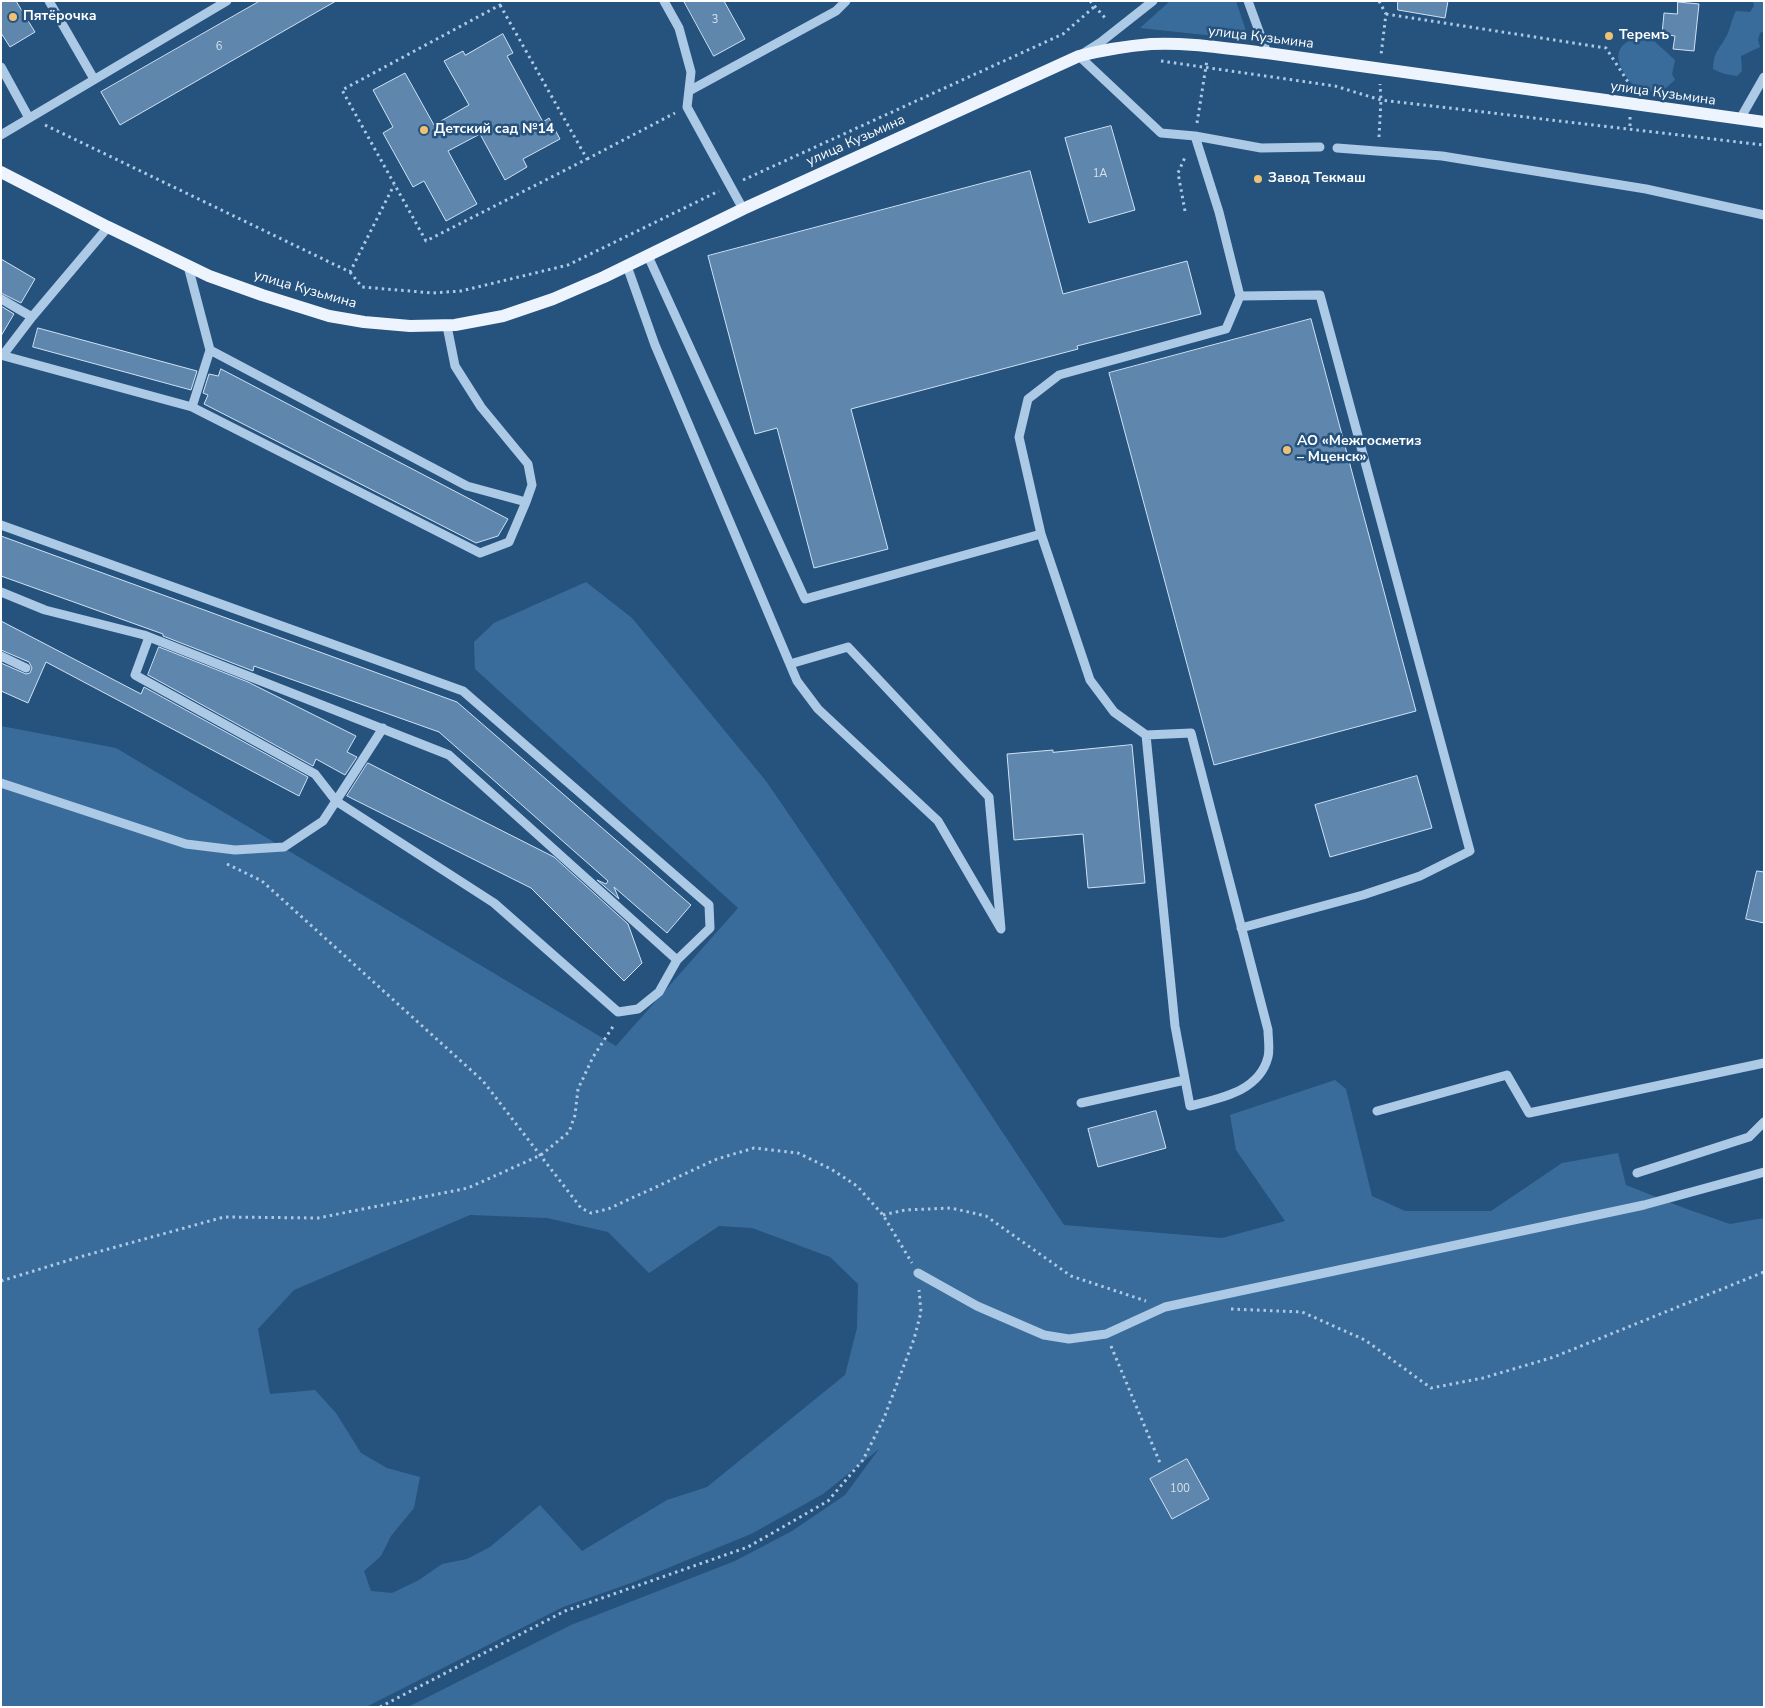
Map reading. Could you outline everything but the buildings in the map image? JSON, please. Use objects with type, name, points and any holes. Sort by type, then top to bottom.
[{"type":"main road","name":"улица Кузьмина","points":[[1,172],[209,276],[262,295],[329,316],[364,322],[392,325],[447,326],[503,316],[553,299],[627,266],[743,209],[1079,56],[1107,49],[1152,44],[1187,45],[1267,53],[1764,122]]},
{"type":"street","points":[[49,1],[94,79]]},
{"type":"street","points":[[1,135],[227,1]]},
{"type":"street","points":[[664,1],[679,28],[691,72],[687,107],[743,209]]},
{"type":"street","points":[[689,91],[836,11],[846,1]]},
{"type":"street","points":[[1153,1],[1117,30],[1079,56],[1161,133],[1195,136],[1261,148],[1320,147]]},
{"type":"street","points":[[1248,1],[1267,53]]},
{"type":"street","points":[[1,67],[29,118]]},
{"type":"street","points":[[1740,119],[1764,77]]},
{"type":"street","points":[[1146,735],[1175,1026],[1190,1106],[1220,1098],[1245,1088],[1261,1076],[1269,1056],[1268,1030],[1191,733],[1146,735],[1114,712],[1090,680],[1041,534],[1019,437],[1028,399],[1059,375],[1226,329],[1240,296],[1219,212],[1195,136]]},
{"type":"street","points":[[1337,148],[1442,156],[1646,189],[1764,215]]},
{"type":"street","points":[[108,227],[2,355],[192,407],[480,553],[509,542],[532,485],[528,464],[481,407],[455,366],[447,326]]},
{"type":"street","points":[[648,256],[805,599],[1041,534]]},
{"type":"street","points":[[188,266],[210,350],[192,407]]},
{"type":"street","points":[[627,266],[655,345],[797,681],[818,709],[938,821],[1001,930],[989,797],[848,647],[790,664]]},
{"type":"street","points":[[1240,296],[1320,295],[1470,850],[1420,876],[1363,895],[1241,928]]},
{"type":"street","points":[[1,299],[32,317]]},
{"type":"street","points":[[210,350],[467,486],[526,502]]},
{"type":"street","points":[[1,525],[463,691],[709,905],[710,928],[677,960],[659,992],[638,1009],[618,1012],[494,903],[336,801],[315,774],[135,675],[148,637]]},
{"type":"street","points":[[1,592],[45,610],[148,637],[449,754],[677,960]]},
{"type":"street","points":[[1,656],[26,668]]},
{"type":"street","points":[[1,783],[186,844],[235,850],[284,847],[322,821],[383,728]]},
{"type":"street","points":[[1377,1111],[1507,1075],[1529,1113],[1764,1063]]},
{"type":"street","points":[[1081,1103],[1185,1080]]},
{"type":"street","points":[[1637,1173],[1749,1137],[1764,1122]]},
{"type":"street","points":[[918,1273],[977,1306],[1044,1335],[1069,1339],[1106,1334],[1165,1307],[1644,1204],[1764,1172]]},
{"type":"path","points":[[1090,1],[1117,30]]},
{"type":"path","points":[[587,159],[500,5],[342,90],[426,241],[587,159],[687,107]]},
{"type":"path","points":[[1386,14],[1606,48],[1630,85],[1630,129]]},
{"type":"path","points":[[1160,61],[1336,86],[1382,100],[1764,145]]},
{"type":"path","points":[[29,118],[350,272],[394,185]]},
{"type":"path","points":[[220,860],[262,881],[483,1081],[582,1208],[591,1213],[608,1209],[717,1159],[754,1148],[798,1153],[831,1169],[858,1186],[883,1215],[918,1273],[921,1312],[914,1339],[884,1418],[863,1460],[828,1501],[748,1547],[565,1611],[380,1707]]},
{"type":"path","points":[[1,1281],[224,1217],[318,1218],[468,1188],[541,1155],[569,1132],[575,1115],[578,1090],[593,1057],[612,1028],[618,1012]]},
{"type":"path","points":[[883,1215],[905,1210],[951,1208],[986,1216],[1071,1276],[1165,1307]]},
{"type":"path","points":[[1224,1309],[1302,1312],[1365,1340],[1431,1388],[1483,1378],[1554,1357],[1764,1272]]},
{"type":"path","points":[[1106,1334],[1160,1463]]},
{"type":"shaded area","points":[[1170,1],[1236,1],[1246,31],[1243,39],[1140,28]]},
{"type":"shaded area","points":[[1753,1],[1764,1],[1764,31],[1760,33],[1758,40],[1760,47],[1741,56],[1742,71],[1737,76],[1713,69],[1716,53],[1728,33],[1733,16],[1736,11],[1750,12],[1754,6]]},
{"type":"shaded area","points":[[1641,36],[1654,41],[1675,60],[1672,74],[1675,80],[1661,90],[1647,91],[1638,88],[1627,78],[1620,66],[1620,49],[1634,38]]},
{"type":"shaded area","points":[[586,582],[632,618],[766,781],[891,964],[1064,1225],[1222,1238],[1285,1221],[1236,1150],[1230,1115],[1335,1080],[1346,1089],[1372,1196],[1405,1211],[1491,1211],[1562,1163],[1618,1153],[1626,1185],[1730,1224],[1764,1218],[1764,1707],[408,1707],[571,1625],[735,1561],[792,1531],[845,1495],[879,1449],[823,1494],[751,1534],[631,1583],[563,1607],[366,1707],[1,1707],[1,726],[116,748],[616,1046],[738,908],[475,669],[474,642],[494,623]],"holes":[[[470,1215],[547,1218],[608,1232],[649,1273],[719,1226],[752,1228],[830,1257],[858,1284],[857,1328],[845,1375],[707,1487],[667,1500],[582,1551],[540,1505],[490,1547],[467,1559],[442,1564],[419,1580],[392,1593],[371,1591],[364,1571],[381,1556],[391,1536],[414,1508],[420,1477],[387,1468],[361,1453],[336,1413],[315,1390],[270,1394],[258,1329],[294,1290]]]},
{"type":"place","name":"Пятёрочка","points":[[13,17]]},
{"type":"place","name":"Теремъ","points":[[1609,36]]},
{"type":"place","name":"Детский сад №14","points":[[424,130]]},
{"type":"place","name":"Завод Текмаш","points":[[1258,179]]},
{"type":"place","name":"АО «Межгосметиз – Мценск»","points":[[1287,450]]}]
